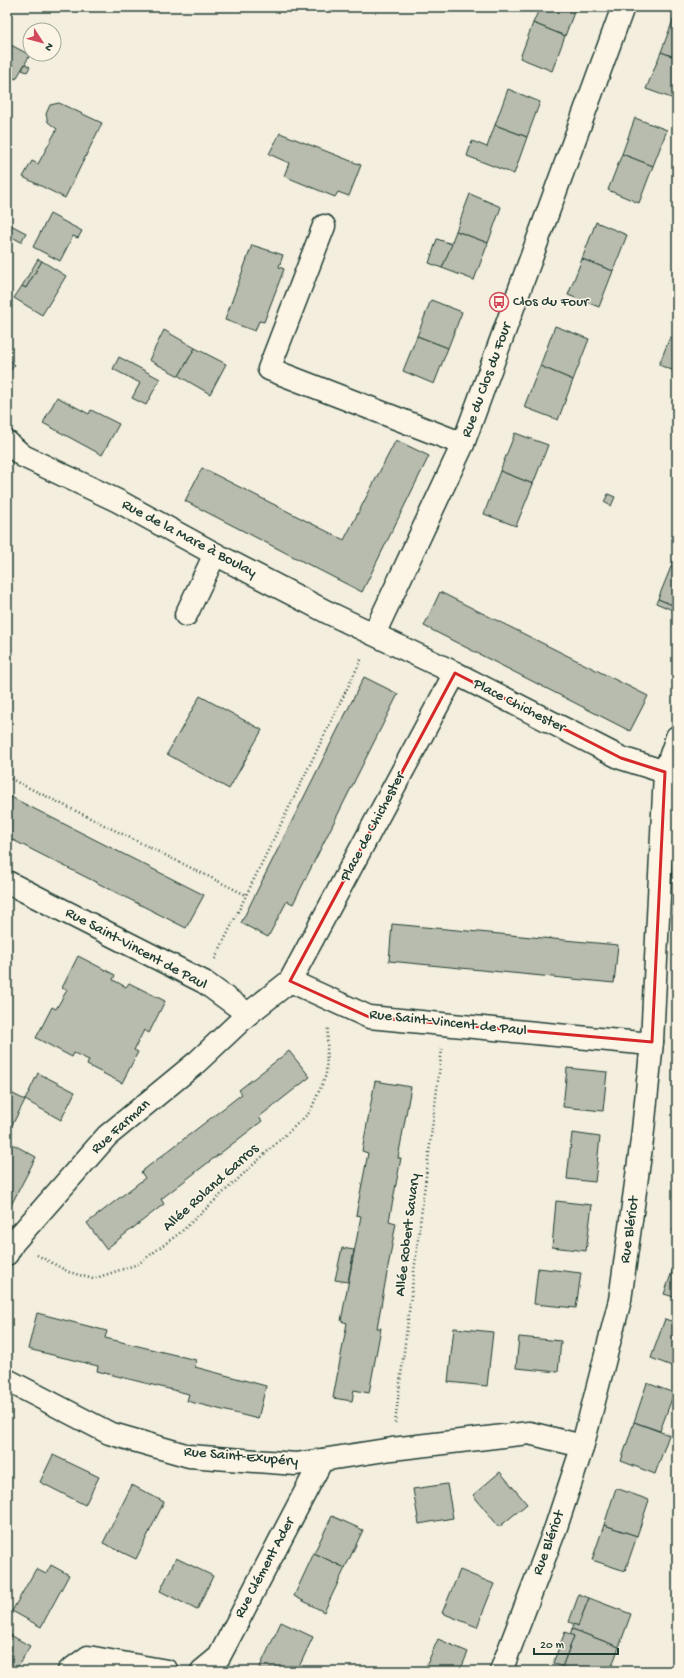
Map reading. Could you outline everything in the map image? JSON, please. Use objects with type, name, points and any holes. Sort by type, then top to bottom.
[{"type":"street","name":"Rue du Clos du Four","points":[[374,634],[463,444],[623,7]]},
{"type":"street","points":[[324,226],[269,369],[463,444]]},
{"type":"street","name":"Rue de la Mare à Boulay","points":[[7,442],[23,456],[118,501],[215,554],[374,634]]},
{"type":"street","points":[[186,615],[215,554]]},
{"type":"street","name":"Place Chichester","points":[[374,634],[455,673],[621,758],[665,772]]},
{"type":"street","name":"Place de Chichester","points":[[290,981],[455,673]]},
{"type":"street","name":"Rue Blériot","points":[[501,1671],[556,1527],[582,1448],[620,1300],[642,1140],[652,1042],[665,772],[677,737]]},
{"type":"street","name":"Rue Saint-Vincent de Paul","points":[[7,882],[204,982],[248,1014]]},
{"type":"street","points":[[248,1014],[290,981]]},
{"type":"street","name":"Rue Saint-Vincent de Paul","points":[[290,981],[368,1017],[445,1023],[640,1043],[652,1042]]},
{"type":"street","name":"Rue Farman","points":[[10,1248],[107,1136],[197,1062],[248,1014]]},
{"type":"street","name":"Rue Saint-Exupéry","points":[[7,1380],[109,1433],[189,1456],[296,1464],[392,1449],[529,1433],[574,1444],[582,1448]]},
{"type":"street","name":"Rue Clément Ader","points":[[202,1671],[219,1658],[322,1460]]},
{"type":"street","points":[[69,1671],[88,1657],[167,1671]]},
{"type":"path","points":[[204,982],[374,634]]},
{"type":"path","points":[[7,777],[246,895]]},
{"type":"path","name":"Allée Roland Garros","points":[[10,1248],[70,1272],[93,1279],[138,1264],[181,1232],[310,1112],[326,1075],[329,999]]},
{"type":"path","name":"Allée Robert Savary","points":[[392,1449],[445,1023]]},
{"type":"highlighted area","points":[[455,673],[621,758],[665,772],[652,1042],[369,1017],[290,981]]},
{"type":"building","points":[[540,7],[576,7],[565,36],[533,23]]},
{"type":"building","points":[[675,15],[677,16],[677,58],[661,52]]},
{"type":"building","points":[[533,23],[565,36],[552,71],[520,58]]},
{"type":"building","points":[[9,44],[22,51],[22,62],[26,62],[16,79],[7,75],[7,48]]},
{"type":"building","points":[[661,52],[677,58],[677,100],[646,89]]},
{"type":"building","points":[[25,64],[30,67],[27,72],[22,70]]},
{"type":"building","points":[[508,89],[540,102],[527,137],[495,125]]},
{"type":"building","points":[[59,103],[102,123],[65,198],[23,177],[32,161],[38,164],[57,129],[48,122],[46,114],[50,105]]},
{"type":"building","points":[[635,118],[667,130],[653,166],[622,154]]},
{"type":"building","points":[[495,125],[527,137],[514,174],[467,156],[472,141],[487,147]]},
{"type":"building","points":[[280,133],[361,165],[349,196],[338,192],[335,197],[284,176],[289,163],[269,154]]},
{"type":"building","points":[[622,154],[653,166],[639,203],[608,190]]},
{"type":"building","points":[[470,194],[501,207],[488,243],[456,231]]},
{"type":"building","points":[[50,214],[82,231],[78,238],[73,236],[60,261],[33,247]]},
{"type":"building","points":[[596,222],[627,235],[613,271],[582,259]]},
{"type":"building","points":[[7,223],[26,233],[21,242],[7,234]]},
{"type":"building","points":[[456,231],[488,243],[474,280],[442,268]]},
{"type":"building","points":[[437,239],[452,244],[442,268],[429,263]]},
{"type":"building","points":[[252,245],[283,255],[279,267],[284,269],[264,322],[259,321],[255,331],[225,320]]},
{"type":"building","points":[[38,259],[42,261],[26,288],[22,286]]},
{"type":"building","points":[[582,259],[613,271],[599,307],[568,295]]},
{"type":"building","points":[[42,261],[66,276],[42,315],[14,298],[22,286],[26,288]]},
{"type":"building","points":[[431,300],[462,312],[448,348],[417,336]]},
{"type":"building","points":[[555,326],[589,339],[573,380],[540,366]]},
{"type":"building","points":[[164,330],[195,348],[179,376],[149,360]]},
{"type":"building","points":[[417,336],[448,348],[434,384],[403,371]]},
{"type":"building","points":[[670,337],[677,340],[677,372],[659,365]]},
{"type":"building","points":[[195,348],[226,364],[210,394],[179,376]]},
{"type":"building","points":[[7,357],[15,365],[7,374]]},
{"type":"building","points":[[119,357],[160,379],[146,405],[132,398],[140,383],[113,369]]},
{"type":"building","points":[[540,366],[573,380],[558,420],[524,407]]},
{"type":"building","points":[[57,397],[89,414],[91,410],[119,424],[102,455],[43,423]]},
{"type":"building","points":[[515,433],[548,445],[533,484],[500,471]]},
{"type":"building","points":[[396,440],[429,456],[362,592],[185,501],[202,468],[344,540]]},
{"type":"building","points":[[500,471],[533,484],[516,526],[484,514]]},
{"type":"building","points":[[608,494],[615,497],[611,506],[604,502]]},
{"type":"building","points":[[677,552],[677,564],[673,562]]},
{"type":"building","points":[[673,562],[677,564],[677,607],[658,599]]},
{"type":"building","points":[[440,592],[648,696],[630,731],[424,626]]},
{"type":"building","points":[[658,599],[677,607],[677,612],[656,603]]},
{"type":"building","points":[[364,677],[398,694],[293,904],[287,901],[268,937],[241,923]]},
{"type":"building","points":[[200,696],[262,730],[229,789],[167,754]]},
{"type":"building","points":[[7,795],[204,895],[186,928],[7,837]]},
{"type":"building","points":[[392,924],[618,945],[614,983],[389,961]]},
{"type":"building","points":[[78,956],[115,975],[113,980],[126,987],[129,983],[165,1001],[149,1033],[144,1030],[134,1050],[138,1052],[122,1083],[87,1065],[89,1060],[74,1053],[72,1057],[36,1038],[52,1007],[56,1009],[67,990],[62,988]]},
{"type":"building","points":[[289,1051],[310,1077],[259,1117],[262,1121],[161,1199],[164,1204],[106,1249],[87,1223],[145,1178],[141,1172],[242,1094],[239,1090]]},
{"type":"building","points":[[567,1068],[607,1072],[603,1111],[563,1107]]},
{"type":"building","points":[[38,1073],[75,1092],[61,1120],[25,1100]]},
{"type":"building","points":[[375,1081],[411,1087],[398,1158],[401,1158],[389,1221],[396,1223],[377,1328],[381,1328],[369,1393],[354,1390],[352,1401],[333,1398],[347,1323],[341,1321],[361,1216],[356,1215],[368,1153],[362,1151]]},
{"type":"building","points":[[7,1091],[25,1100],[7,1135]]},
{"type":"building","points":[[572,1133],[600,1137],[595,1182],[567,1179]]},
{"type":"building","points":[[7,1141],[36,1157],[8,1211],[7,1211]]},
{"type":"building","points":[[556,1201],[592,1205],[586,1251],[552,1247]]},
{"type":"building","points":[[677,1220],[677,1232],[673,1231]]},
{"type":"building","points":[[342,1248],[354,1250],[348,1282],[335,1280]]},
{"type":"building","points":[[677,1258],[677,1298],[664,1294]]},
{"type":"building","points":[[538,1268],[581,1273],[576,1308],[534,1304]]},
{"type":"building","points":[[37,1313],[107,1331],[105,1338],[196,1360],[195,1367],[266,1386],[258,1419],[187,1401],[189,1394],[97,1371],[98,1366],[28,1349]]},
{"type":"building","points":[[665,1319],[677,1323],[677,1368],[651,1358]]},
{"type":"building","points":[[454,1328],[493,1332],[487,1386],[448,1382]]},
{"type":"building","points":[[519,1337],[561,1341],[558,1372],[516,1368]]},
{"type":"building","points":[[647,1383],[674,1393],[660,1431],[634,1422]]},
{"type":"building","points":[[634,1422],[669,1435],[655,1474],[621,1461]]},
{"type":"building","points":[[53,1455],[99,1477],[85,1505],[40,1482]]},
{"type":"building","points":[[500,1472],[527,1504],[499,1527],[473,1495]]},
{"type":"building","points":[[447,1484],[453,1518],[419,1524],[413,1489]]},
{"type":"building","points":[[132,1485],[164,1502],[136,1559],[103,1543]]},
{"type":"building","points":[[616,1488],[649,1500],[637,1536],[604,1525]]},
{"type":"building","points":[[332,1516],[363,1530],[345,1568],[314,1553]]},
{"type":"building","points":[[604,1525],[637,1536],[625,1571],[592,1560]]},
{"type":"building","points":[[314,1553],[345,1568],[324,1612],[294,1596]]},
{"type":"building","points":[[176,1558],[213,1576],[197,1610],[160,1591]]},
{"type":"building","points":[[51,1565],[69,1575],[41,1627],[12,1611],[36,1569],[46,1574]]},
{"type":"building","points":[[460,1570],[494,1584],[477,1627],[442,1613]]},
{"type":"building","points":[[579,1594],[589,1598],[578,1626],[569,1622]]},
{"type":"building","points":[[589,1598],[631,1614],[619,1647],[572,1629],[574,1624],[578,1626]]},
{"type":"building","points":[[281,1622],[313,1637],[297,1671],[258,1671]]},
{"type":"building","points":[[572,1629],[619,1647],[610,1671],[574,1671],[562,1667],[574,1636],[570,1634]]},
{"type":"building","points":[[565,1632],[574,1636],[562,1667],[553,1663]]},
{"type":"building","points":[[7,1633],[30,1646],[15,1671],[7,1671]]},
{"type":"building","points":[[438,1639],[468,1652],[460,1671],[424,1671]]},
{"type":"place","name":"Clos du Four","points":[[499,302]]}]
